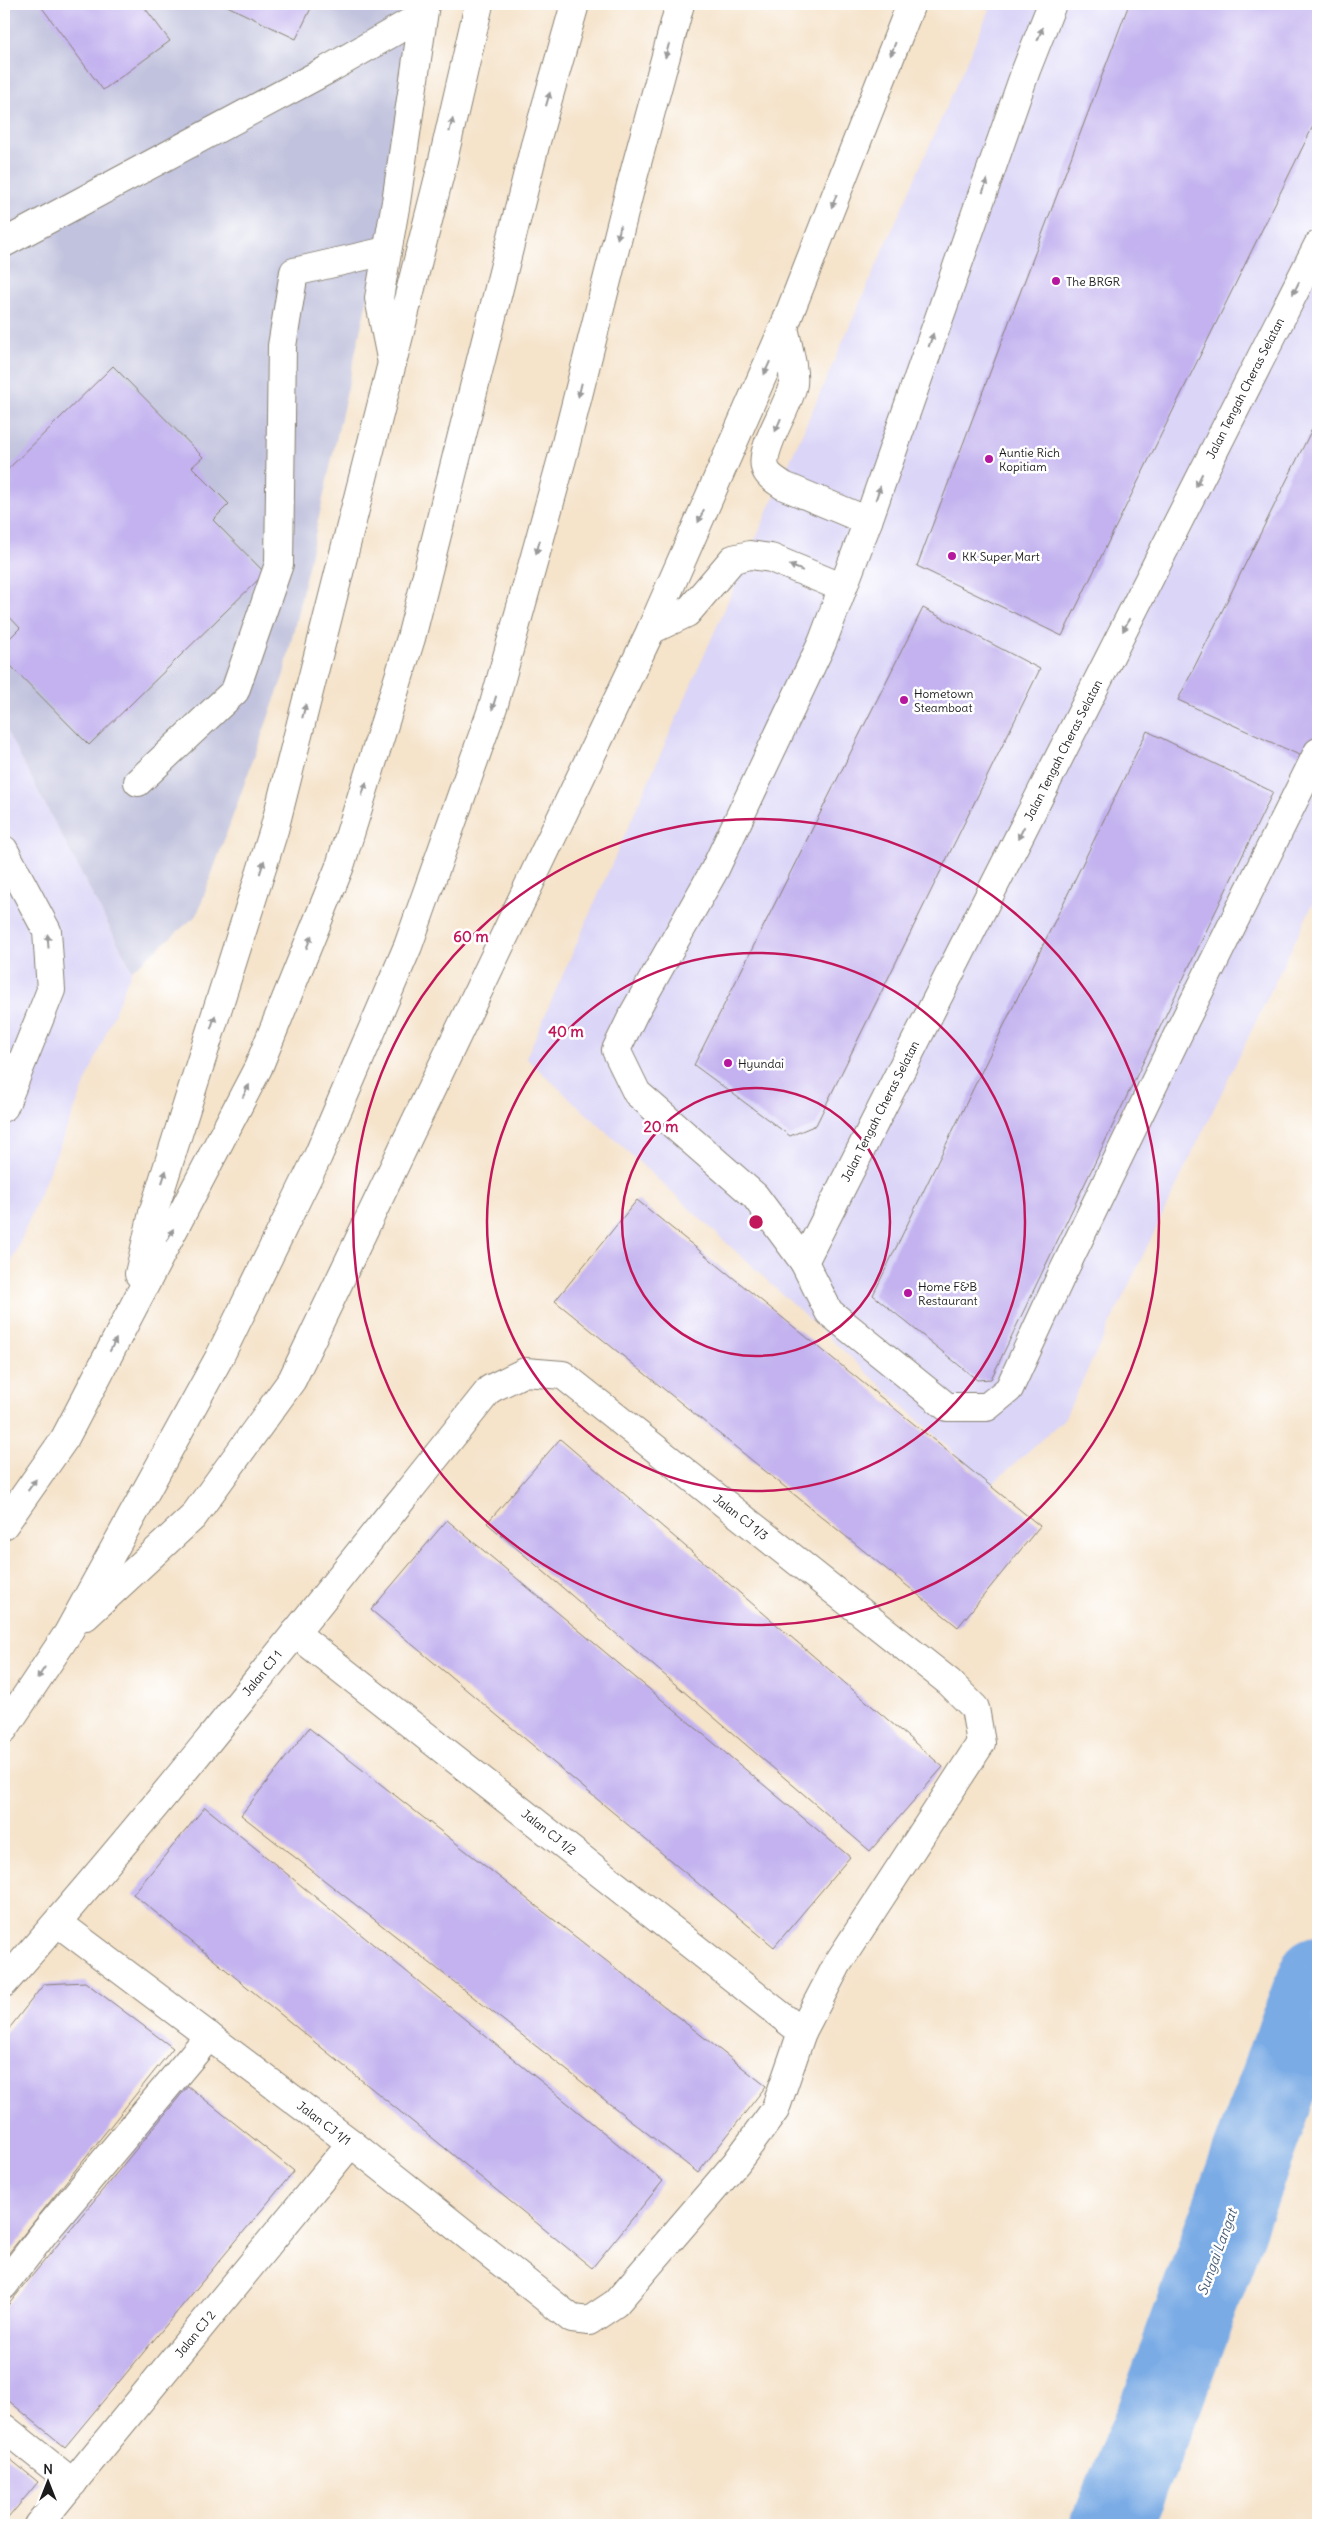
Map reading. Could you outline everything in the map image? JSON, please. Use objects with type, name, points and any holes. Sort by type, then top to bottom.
[{"type":"main road","points":[[132,1310],[153,1213],[274,830],[440,173],[479,4]]},
{"type":"main road","points":[[4,1525],[65,1438],[258,1068],[340,866],[411,638],[535,146],[576,4]]},
{"type":"main road","points":[[4,1729],[68,1633],[219,1358],[318,1156],[408,946],[494,704],[563,455],[631,185],[680,4]]},
{"type":"main road","points":[[68,1633],[193,1518],[292,1380],[651,630],[784,328],[911,4]]},
{"type":"main road","points":[[1052,4],[1017,97],[868,521],[841,588],[822,643],[719,860],[634,1013],[616,1050],[636,1093],[755,1196],[804,1262],[829,1312],[947,1407],[987,1407],[1009,1389],[1164,1063],[1276,833],[1318,752]]},
{"type":"main road","points":[[392,363],[379,298],[396,202],[424,9]]},
{"type":"main road","points":[[4,243],[327,70],[424,9]]},
{"type":"main road","name":"Jalan Tengah Cheras Selatan","points":[[804,1262],[1318,245]]},
{"type":"main road","points":[[138,782],[235,691],[279,564],[282,346],[294,272],[386,251]]},
{"type":"main road","points":[[784,328],[793,382],[790,397],[765,456],[765,469],[772,478],[784,486],[868,521]]},
{"type":"main road","points":[[651,630],[687,614],[733,559],[750,555],[771,558],[841,588]]},
{"type":"main road","points":[[4,850],[47,931],[51,990],[4,1108]]},
{"type":"main road","name":"Jalan CJ 1","points":[[4,1983],[57,1922],[295,1633],[490,1389],[525,1372]]},
{"type":"main road","name":"Jalan CJ 1/3","points":[[525,1372],[563,1375],[949,1682],[975,1708],[981,1743],[838,1963],[802,2032],[775,2110],[736,2163],[616,2303],[590,2321]]},
{"type":"main road","name":"Jalan CJ 1/2","points":[[295,1633],[802,2032]]},
{"type":"main road","name":"Jalan CJ 1/1","points":[[57,1922],[351,2143],[572,2319],[590,2321]]},
{"type":"main road","points":[[4,2285],[51,2225],[209,2036]]},
{"type":"main road","name":"Jalan CJ 2","points":[[38,2525],[351,2143]]},
{"type":"main road","points":[[4,2428],[73,2483]]},
{"type":"shaded area","points":[[4,4],[433,4],[284,674],[197,915],[132,970],[4,726]]},
{"type":"shaded area","points":[[992,4],[1318,4],[1318,893],[1064,1419],[990,1486],[526,1058]]},
{"type":"shaded area","points":[[4,726],[132,970],[4,1281]]},
{"type":"building","points":[[142,4],[170,41],[103,90],[40,5]]},
{"type":"building","points":[[223,4],[313,4],[296,39]]},
{"type":"building","points":[[1129,4],[1318,4],[1318,116],[1062,636],[917,566]]},
{"type":"building","points":[[113,366],[203,457],[192,467],[229,504],[213,520],[265,573],[89,745],[4,659],[4,644],[20,628],[4,611],[4,473]]},
{"type":"building","points":[[1318,417],[1318,733],[1306,758],[1178,700]]},
{"type":"building","points":[[923,608],[1040,669],[816,1125],[790,1136],[694,1065]]},
{"type":"building","points":[[1147,731],[1273,792],[991,1379],[977,1380],[873,1295]]},
{"type":"building","points":[[637,1200],[1040,1526],[958,1627],[555,1301]]},
{"type":"building","points":[[560,1439],[943,1767],[870,1851],[487,1523]]},
{"type":"building","points":[[447,1520],[850,1857],[774,1947],[371,1610]]},
{"type":"building","points":[[309,1728],[766,2086],[698,2173],[241,1815]]},
{"type":"building","points":[[205,1807],[663,2181],[592,2268],[133,1894]]},
{"type":"building","points":[[85,1982],[173,2048],[4,2259],[4,2035],[44,1984]]},
{"type":"building","points":[[188,2086],[294,2171],[65,2447],[4,2397],[4,2310]]},
{"type":"building","points":[[4,2454],[38,2482],[4,2523]]},
{"type":"waterway","name":"Sungai Langat","points":[[1111,2525],[1160,2407],[1318,1976]]},
{"type":"place","name":"The BRGR","points":[[1056,281]]},
{"type":"place","name":"Auntie Rich Kopitiam","points":[[989,459]]},
{"type":"place","name":"KK Super Mart","points":[[952,556]]},
{"type":"place","name":"Hometown Steamboat","points":[[904,700]]},
{"type":"place","name":"Hyundai","points":[[728,1063]]},
{"type":"place","name":"Home F&B Restaurant","points":[[908,1293]]}]
